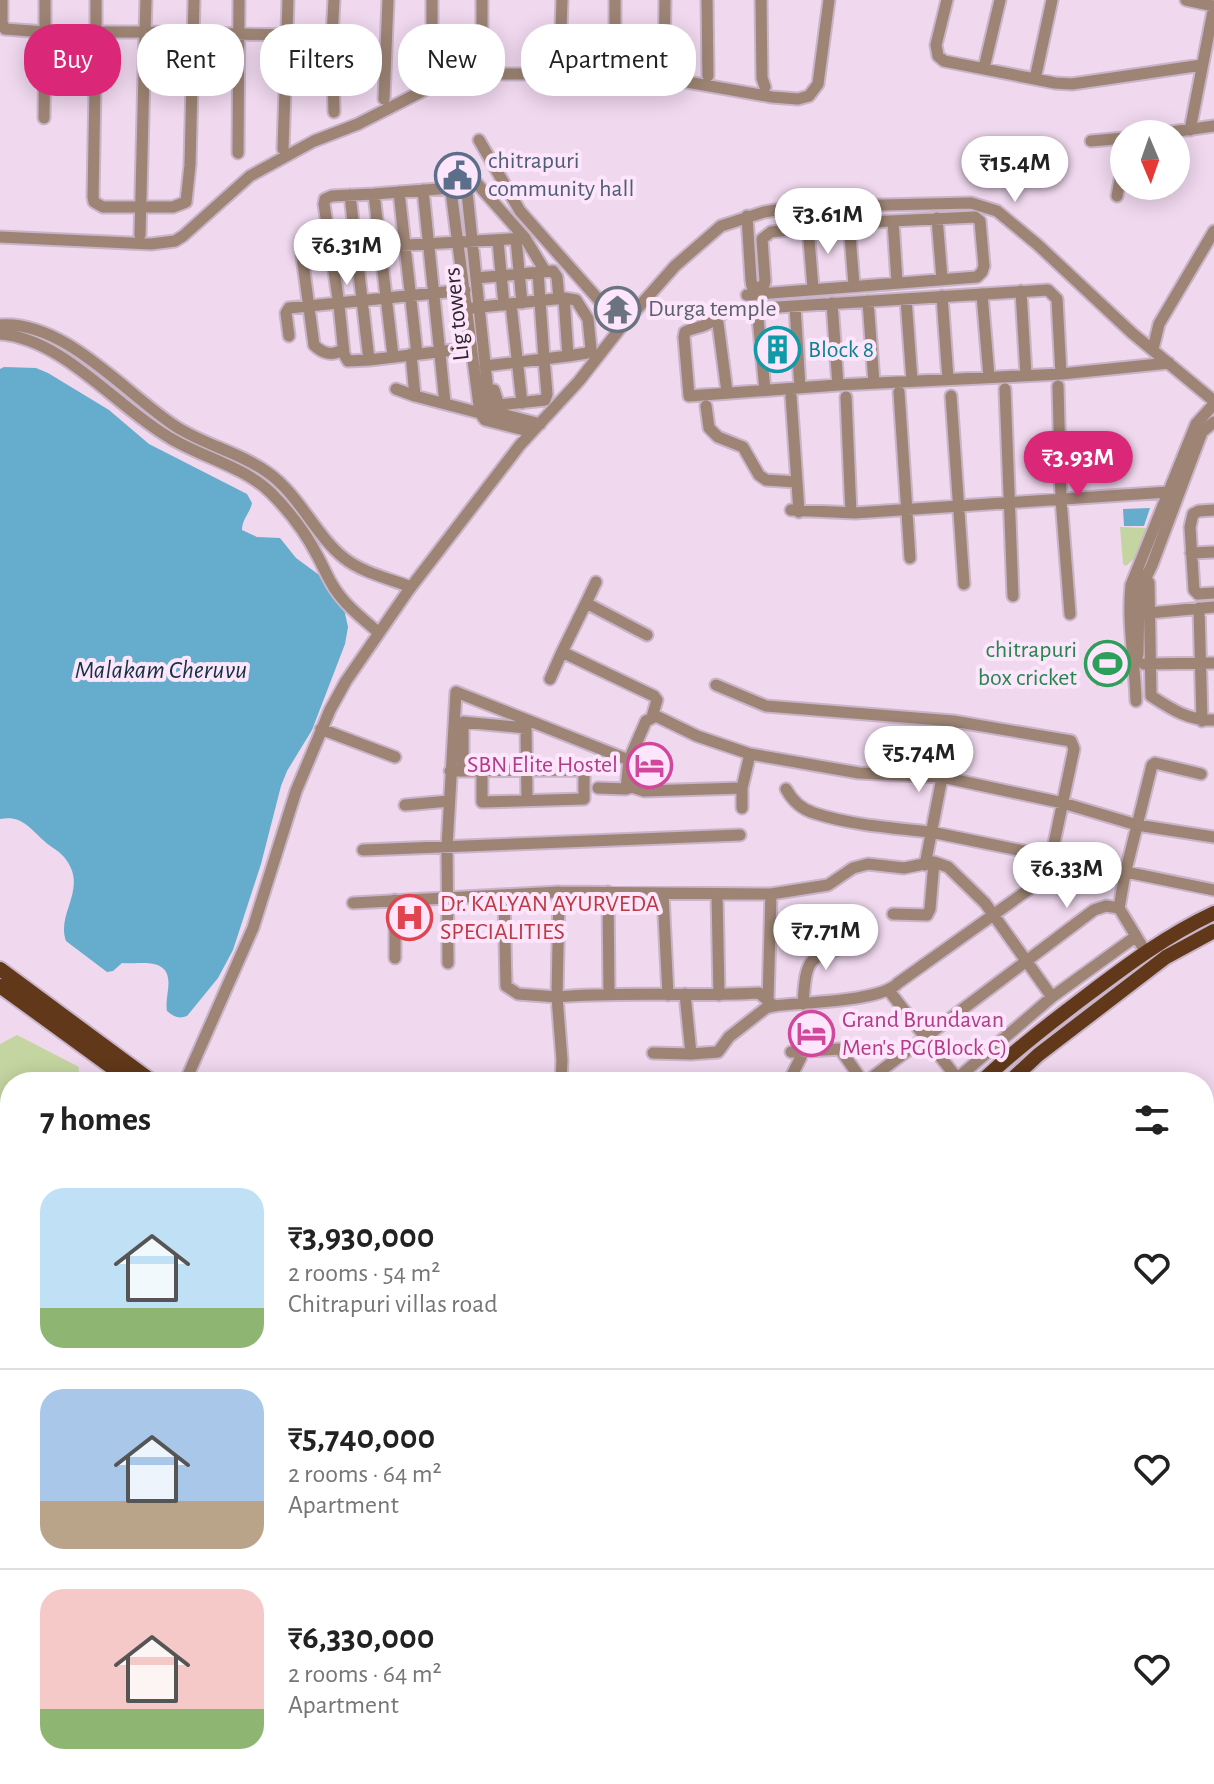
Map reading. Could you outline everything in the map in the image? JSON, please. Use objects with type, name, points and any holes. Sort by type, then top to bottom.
[{"type":"main road","points":[[993,1072],[1048,1025],[1145,951],[1214,913]]},
{"type":"main road","points":[[1020,1072],[1166,957],[1214,931]]},
{"type":"main road","points":[[0,969],[139,1072]]},
{"type":"main road","points":[[0,986],[118,1072]]},
{"type":"street","points":[[2,0],[5,29],[24,30]]},
{"type":"street","points":[[45,0],[45,24]]},
{"type":"street","points":[[96,0],[96,24]]},
{"type":"street","points":[[145,24],[146,0]]},
{"type":"street","points":[[193,24],[194,0]]},
{"type":"street","points":[[239,0],[239,24]]},
{"type":"street","points":[[287,24],[288,0]]},
{"type":"street","points":[[333,24],[334,0]]},
{"type":"street","points":[[384,99],[388,0]]},
{"type":"street","points":[[432,0],[432,24]]},
{"type":"street","points":[[482,0],[482,24]]},
{"type":"street","points":[[561,24],[562,0]]},
{"type":"street","points":[[615,0],[615,24]]},
{"type":"street","points":[[665,0],[665,24]]},
{"type":"street","points":[[707,0],[708,76]]},
{"type":"street","points":[[761,0],[762,78],[765,87]]},
{"type":"street","points":[[0,237],[151,244],[175,241],[250,176],[314,141],[358,124],[439,81],[464,74],[533,74],[601,82],[670,79],[772,97],[798,99],[809,96],[818,84],[829,0]]},
{"type":"street","points":[[947,0],[936,45],[938,56],[944,61],[1055,83],[1088,83],[1202,65]]},
{"type":"street","points":[[984,68],[1000,0]]},
{"type":"street","points":[[1035,79],[1052,0]]},
{"type":"street","points":[[1186,0],[1214,6],[1210,40],[1190,130],[1214,126]]},
{"type":"street","points":[[44,96],[44,118]]},
{"type":"street","points":[[95,96],[94,202],[103,207],[173,207],[186,202],[192,96]]},
{"type":"street","points":[[140,235],[144,96]]},
{"type":"street","points":[[238,96],[238,153]]},
{"type":"street","points":[[283,149],[285,96]]},
{"type":"street","points":[[334,96],[334,112]]},
{"type":"street","points":[[1091,141],[1110,139]]},
{"type":"street","points":[[479,140],[520,211],[622,326]]},
{"type":"street","points":[[464,167],[521,239],[542,271],[540,301],[545,400],[497,404],[477,308],[465,290],[470,242],[451,188],[448,168],[464,167]]},
{"type":"street","name":"Lig towers","points":[[464,167],[470,242],[479,278],[477,308]]},
{"type":"street","points":[[451,188],[325,199],[343,349],[348,361],[471,348]]},
{"type":"street","points":[[423,190],[445,403]]},
{"type":"street","points":[[399,192],[411,297],[415,396]]},
{"type":"street","points":[[374,194],[393,356]]},
{"type":"street","points":[[350,195],[369,360]]},
{"type":"street","points":[[189,1072],[253,928],[281,830],[321,729],[346,681],[411,587],[536,428],[675,266],[721,226],[747,216],[807,207],[971,203],[987,206],[1038,245],[1132,333],[1214,402],[1196,424],[1139,592],[1136,701]]},
{"type":"street","points":[[747,216],[752,286],[758,288],[765,281],[762,239],[771,232],[849,223],[970,216],[980,221],[982,272],[977,277],[747,295]]},
{"type":"street","points":[[937,218],[942,279]]},
{"type":"street","points":[[893,221],[897,282]]},
{"type":"street","points":[[849,223],[854,285]]},
{"type":"street","points":[[808,228],[813,288]]},
{"type":"street","points":[[1153,349],[1159,324],[1214,231]]},
{"type":"street","points":[[343,349],[329,354],[314,345],[302,256],[306,251],[521,239]]},
{"type":"street","points":[[521,239],[513,304],[522,403]]},
{"type":"street","points":[[498,241],[501,276],[513,304]]},
{"type":"street","points":[[479,278],[542,271],[555,273],[568,356]]},
{"type":"street","points":[[289,336],[286,311],[465,290]]},
{"type":"street","points":[[1070,614],[1061,499],[1060,380],[1057,299],[1048,290],[729,310],[710,324],[685,332],[689,396],[765,390],[796,392],[838,385],[1026,375],[1060,380],[1169,363]]},
{"type":"street","points":[[1021,291],[1026,375]]},
{"type":"street","points":[[982,294],[989,377]]},
{"type":"street","points":[[942,296],[948,379]]},
{"type":"street","points":[[477,308],[561,298],[576,300],[588,319],[591,346],[587,353],[488,366]]},
{"type":"street","points":[[906,299],[912,381]]},
{"type":"street","points":[[868,301],[874,383]]},
{"type":"street","points":[[832,303],[838,385]]},
{"type":"street","points":[[795,306],[795,511],[906,511],[1173,494]]},
{"type":"street","points":[[477,308],[471,348],[485,412]]},
{"type":"street","points":[[757,308],[765,390]]},
{"type":"street","points":[[717,316],[727,392]]},
{"type":"street","points":[[1132,333],[1159,324]]},
{"type":"street","points":[[1,329],[30,328],[51,335],[104,370],[176,427],[247,460],[281,484],[345,559],[411,587]]},
{"type":"street","points":[[1,329],[46,349],[80,371],[166,436],[244,474],[270,491],[292,518],[335,590],[378,632]]},
{"type":"street","name":"Lig towers","points":[[485,412],[488,366]]},
{"type":"street","points":[[396,389],[536,428]]},
{"type":"street","points":[[1005,389],[1013,596]]},
{"type":"street","points":[[899,392],[910,558]]},
{"type":"street","points":[[951,396],[964,584]]},
{"type":"street","points":[[846,397],[851,513]]},
{"type":"street","points":[[706,406],[709,428],[718,437],[743,447],[759,475],[766,480],[797,482]]},
{"type":"street","points":[[1135,664],[1130,654],[1128,607],[1131,585],[1202,432],[1214,422]]},
{"type":"street","points":[[270,491],[281,484]]},
{"type":"street","points":[[1214,510],[1193,514],[1190,527],[1194,590],[1198,594],[1214,593]]},
{"type":"street","points":[[1191,553],[1214,552]]},
{"type":"street","points":[[323,568],[340,553]]},
{"type":"street","points":[[1140,565],[1149,583],[1151,696],[1177,713],[1208,720],[1200,663],[1199,608]]},
{"type":"street","points":[[550,679],[596,582]]},
{"type":"street","points":[[586,603],[647,635]]},
{"type":"street","points":[[1149,613],[1214,607]]},
{"type":"street","points":[[562,652],[657,700],[652,717],[646,721],[629,760],[626,789]]},
{"type":"street","points":[[1135,664],[1214,663]]},
{"type":"street","points":[[653,1053],[718,1052],[729,1037],[771,1004],[803,1004],[890,992],[898,983],[1046,876],[1074,749],[1071,741],[953,721],[766,706],[716,685]]},
{"type":"street","points":[[448,963],[447,846],[456,692],[629,760]]},
{"type":"street","points":[[652,717],[750,754],[859,773],[942,777],[1063,803],[1137,825],[1214,837]]},
{"type":"street","points":[[893,914],[927,915],[930,909],[931,832],[953,721]]},
{"type":"street","points":[[463,771],[463,722],[526,728],[527,800]]},
{"type":"street","points":[[321,729],[395,757]]},
{"type":"street","points":[[742,808],[742,788],[750,754]]},
{"type":"street","points":[[1145,951],[1119,908],[1152,765],[1155,763],[1201,774]]},
{"type":"street","points":[[450,771],[584,770],[584,799],[482,802],[482,771]]},
{"type":"street","points":[[598,788],[632,787],[644,791],[742,788]]},
{"type":"street","points":[[786,789],[793,800],[812,813],[931,832],[1214,890]]},
{"type":"street","points":[[405,805],[449,801]]},
{"type":"street","points":[[363,850],[740,835]]},
{"type":"street","points":[[353,903],[559,892],[771,894],[828,885],[853,868],[868,864],[904,868],[930,864],[948,867],[993,913],[1052,997]]},
{"type":"street","points":[[559,892],[557,997],[562,1072]]},
{"type":"street","points":[[608,892],[609,992]]},
{"type":"street","points":[[717,894],[719,995]]},
{"type":"street","points":[[771,894],[771,1004]]},
{"type":"street","points":[[504,895],[506,986],[518,994],[557,997],[609,992],[668,995],[759,993],[771,1004]]},
{"type":"street","points":[[663,895],[668,995]]},
{"type":"street","points":[[395,900],[395,958]]},
{"type":"street","points":[[878,1072],[1094,910],[1106,906],[1119,908]]},
{"type":"street","points":[[966,1072],[1052,997],[1135,937]]},
{"type":"street","points":[[803,1004],[805,972],[813,960],[835,950],[855,946]]},
{"type":"street","points":[[890,992],[950,1072]]},
{"type":"street","points":[[685,994],[691,1054]]},
{"type":"street","points":[[792,1072],[797,1053],[840,1049],[857,1072]]},
{"type":"green space","points":[[1120,527],[1147,528],[1135,558],[1126,566],[1123,564]]},
{"type":"green space","name":"chitrapuri box cricket","points":[[1120,643],[1123,684],[1096,686],[1093,644]]},
{"type":"green space","points":[[17,1035],[79,1067],[79,1072],[0,1072],[0,1044]]},
{"type":"water","name":"Malakam Cheruvu","points":[[36,368],[48,373],[109,410],[149,444],[247,494],[252,503],[242,530],[257,537],[280,538],[296,558],[326,580],[342,600],[348,627],[345,644],[312,730],[281,786],[261,864],[233,950],[218,978],[184,1017],[167,1011],[168,978],[161,967],[149,963],[122,963],[107,972],[66,941],[65,921],[74,882],[67,861],[24,823],[0,819],[0,369]]},
{"type":"water","points":[[1150,508],[1144,526],[1124,526],[1123,509]]},
{"type":"place","name":"chitrapuri community hall","points":[[457,175]]},
{"type":"place","name":"Durga temple","points":[[617,309]]},
{"type":"place","name":"Block 8","points":[[777,350]]},
{"type":"place","name":"chitrapuri box cricket","points":[[1108,664]]},
{"type":"place","name":"SBN Elite Hostel","points":[[649,765]]},
{"type":"place","name":"Dr. KALYAN AYURVEDA SPECIALITIES","points":[[409,918]]},
{"type":"place","name":"Grand Brundavan Men's PG(Block C)","points":[[811,1034]]}]
